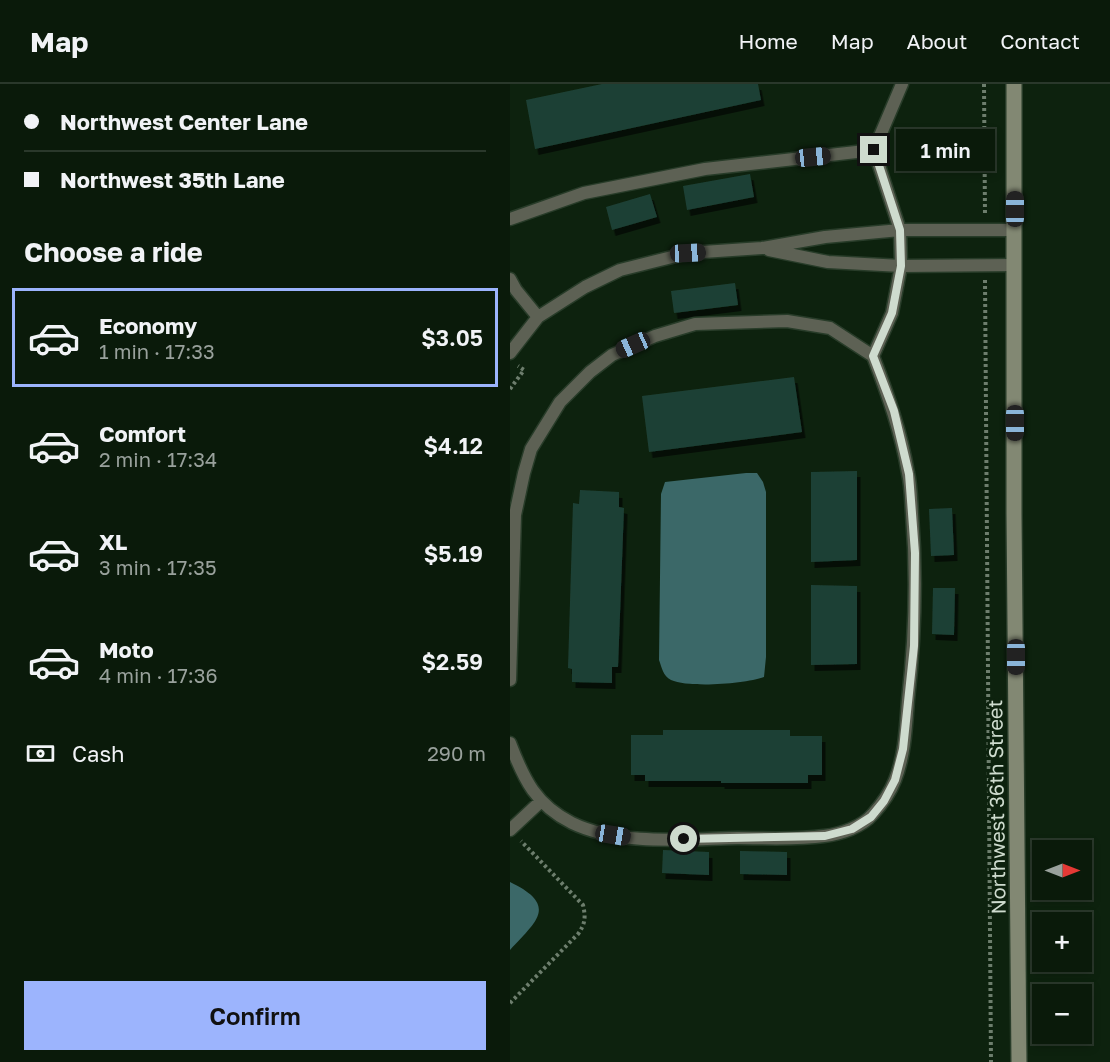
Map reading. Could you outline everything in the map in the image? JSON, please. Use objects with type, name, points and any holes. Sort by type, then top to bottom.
[{"type":"main road","name":"Northwest 36th Street","points":[[1014,84],[1014,514],[1019,1062]]},
{"type":"lane","points":[[873,356],[892,313],[901,266],[900,230],[874,150],[902,84]]},
{"type":"lane","points":[[510,219],[584,193],[694,172],[874,150]]},
{"type":"lane","points":[[510,353],[538,317],[585,287],[620,270],[688,253],[762,248],[825,237],[900,230],[1015,230]]},
{"type":"lane","points":[[762,248],[828,262],[901,266],[1015,264]]},
{"type":"lane","points":[[510,279],[538,317]]},
{"type":"lane","points":[[510,680],[515,514],[531,449],[560,402],[590,372],[612,355],[655,336],[694,324],[787,321],[830,328],[873,356],[894,411],[909,474],[915,553],[914,646],[903,749],[895,780],[884,801],[871,817],[852,829],[825,836],[684,839],[630,837],[597,832],[572,823],[540,802],[533,794],[510,744]]},
{"type":"lane","points":[[510,830],[540,802]]},
{"type":"path","points":[[984,84],[985,231]]},
{"type":"path","points":[[985,264],[992,1062]]},
{"type":"path","points":[[510,389],[524,370]]},
{"type":"path","points":[[510,830],[583,905],[586,916],[585,924],[578,934],[510,1003]]},
{"type":"water","points":[[757,473],[766,492],[764,677],[744,682],[717,684],[690,684],[671,680],[664,674],[659,660],[661,494],[665,482]]},
{"type":"water","points":[[510,882],[535,899],[539,907],[534,923],[510,950]]},
{"type":"building","points":[[602,84],[758,84],[761,100],[535,149],[526,100]]},
{"type":"building","points":[[750,174],[754,197],[687,210],[683,186]]},
{"type":"building","points":[[650,194],[657,217],[612,230],[606,207]]},
{"type":"building","points":[[735,283],[738,305],[674,313],[671,291]]},
{"type":"building","points":[[794,377],[802,432],[649,452],[642,396]]},
{"type":"building","points":[[857,471],[857,560],[811,562],[811,472]]},
{"type":"building","points":[[580,490],[619,492],[619,507],[624,508],[618,667],[612,667],[612,683],[572,682],[572,669],[568,668],[573,503],[579,504]]},
{"type":"building","points":[[952,508],[954,555],[931,556],[929,509]]},
{"type":"building","points":[[811,585],[857,586],[857,664],[811,665]]},
{"type":"building","points":[[933,588],[955,588],[954,635],[932,634]]},
{"type":"building","points":[[663,730],[790,730],[790,736],[822,736],[822,775],[808,775],[808,783],[721,783],[721,781],[645,781],[645,775],[631,775],[631,735],[663,735]]},
{"type":"building","points":[[663,850],[709,852],[709,875],[662,873]]},
{"type":"building","points":[[740,851],[787,852],[787,875],[740,874]]},
{"type":"route","points":[[684,839],[792,838],[825,836],[852,829],[871,817],[884,801],[895,780],[902,755],[914,646],[915,553],[909,474],[894,411],[873,356],[892,313],[901,266],[900,230],[874,150]]}]
